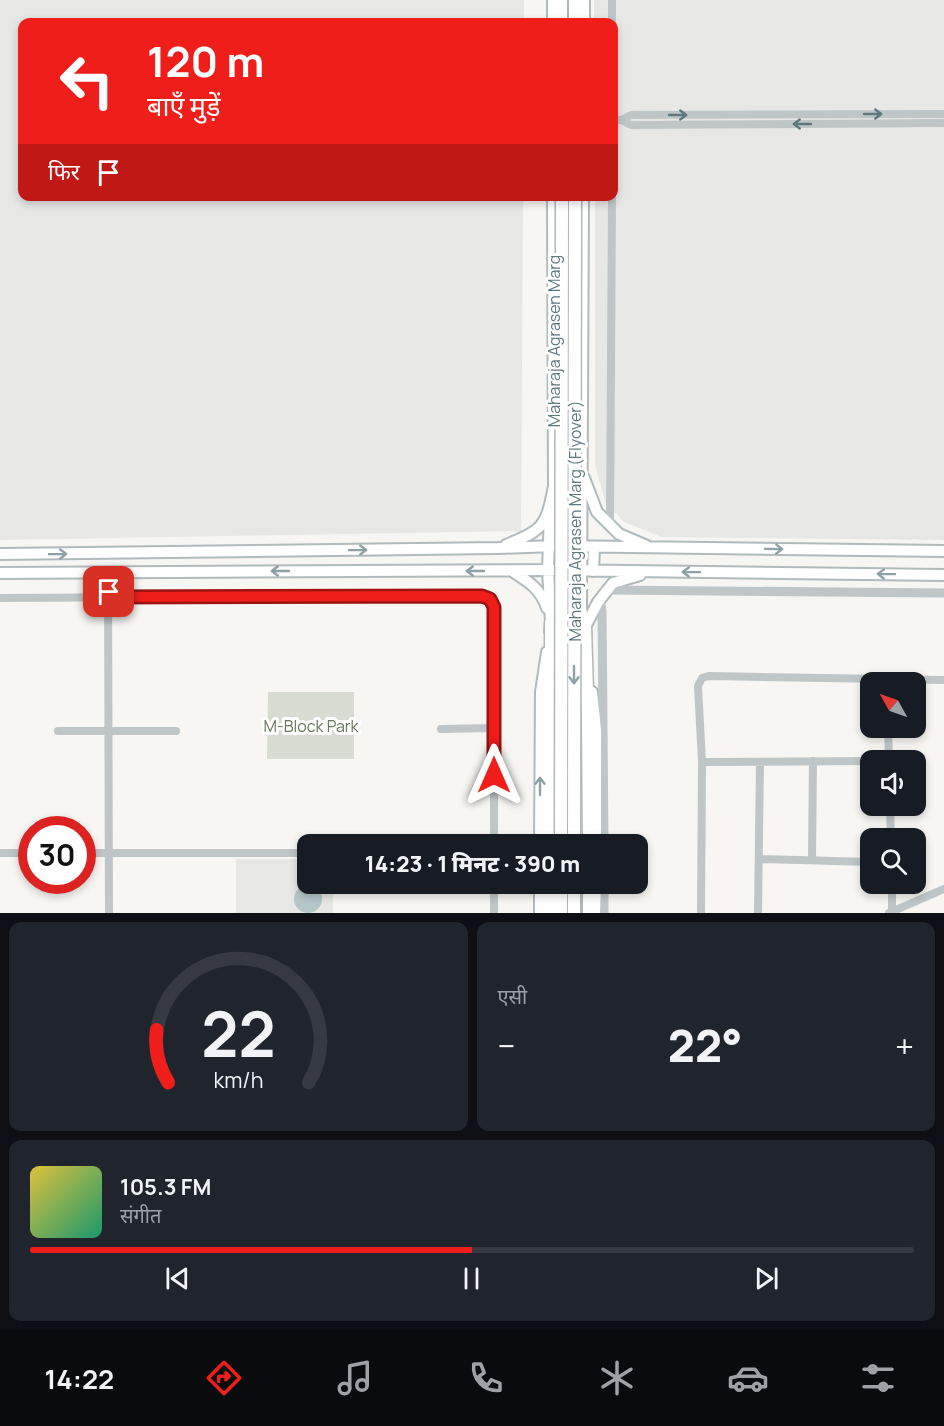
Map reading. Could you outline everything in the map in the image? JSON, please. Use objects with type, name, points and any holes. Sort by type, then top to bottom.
[{"type":"main road","points":[[553,0],[553,18]]},
{"type":"main road","points":[[561,0],[561,18]]},
{"type":"main road","points":[[575,0],[575,18]]},
{"type":"main road","points":[[584,0],[584,18]]},
{"type":"main road","name":"Maharaja Agrasen Marg","points":[[550,505],[554,486],[554,201]]},
{"type":"main road","name":"Maharaja Agrasen Marg (Flyover)","points":[[561,834],[562,201]]},
{"type":"main road","name":"Maharaja Agrasen Marg (Flyover)","points":[[574,834],[575,201]]},
{"type":"main road","name":"Maharaja Agrasen Marg","points":[[583,201],[582,548],[587,571],[581,608],[596,730],[596,834]]},
{"type":"main road","points":[[582,472],[597,512],[619,534],[652,548]]},
{"type":"main road","points":[[550,505],[548,570],[551,623],[551,834]]},
{"type":"main road","points":[[498,548],[530,535],[539,528],[549,514],[550,505]]},
{"type":"main road","points":[[0,554],[550,546],[944,551]]},
{"type":"main road","points":[[587,571],[594,548]]},
{"type":"main road","points":[[0,573],[108,577],[548,570],[944,574]]},
{"type":"main road","points":[[512,571],[532,583],[544,599],[551,623],[541,692],[540,834]]},
{"type":"main road","points":[[589,834],[585,627],[600,600],[614,583],[653,572]]},
{"type":"main road","points":[[540,894],[540,913]]},
{"type":"main road","points":[[551,894],[551,913]]},
{"type":"main road","points":[[561,894],[561,913]]},
{"type":"main road","points":[[574,894],[574,913]]},
{"type":"main road","points":[[589,894],[589,913]]},
{"type":"main road","points":[[596,894],[596,913]]},
{"type":"street","points":[[612,0],[612,18]]},
{"type":"street","points":[[618,120],[631,115],[944,114]]},
{"type":"street","points":[[618,120],[631,125],[944,123]]},
{"type":"street","points":[[610,525],[612,201]]},
{"type":"street","points":[[108,577],[109,913]]},
{"type":"street","points":[[608,590],[944,593]]},
{"type":"street","points":[[0,598],[109,594],[482,596],[490,599],[494,607],[494,834]]},
{"type":"street","points":[[600,600],[603,611],[604,834]]},
{"type":"street","points":[[701,913],[702,762],[698,686],[702,678],[709,676],[860,680]]},
{"type":"street","points":[[926,680],[944,680]]},
{"type":"street","points":[[441,729],[494,728]]},
{"type":"street","points":[[58,731],[176,731]]},
{"type":"street","points":[[812,860],[813,761]]},
{"type":"street","points":[[702,762],[860,761]]},
{"type":"street","points":[[758,913],[760,762]]},
{"type":"street","points":[[96,853],[297,852]]},
{"type":"street","points":[[0,853],[18,853]]},
{"type":"street","points":[[759,859],[860,862]]},
{"type":"street","points":[[892,894],[891,913],[944,889]]},
{"type":"street","points":[[494,894],[494,913]]},
{"type":"street","points":[[603,894],[604,913]]},
{"type":"shaded area","points":[[0,0],[524,0],[524,18],[18,18],[18,201],[523,201],[521,531],[0,540]]},
{"type":"shaded area","points":[[594,0],[944,0],[944,540],[662,537],[624,522],[605,502],[595,464],[595,201],[618,201],[618,18],[594,18]]},
{"type":"shaded area","points":[[236,859],[297,859],[297,894],[333,894],[333,913],[236,913]]},
{"type":"shaded area","points":[[297,891],[297,894],[321,894],[321,904],[313,912],[303,912],[295,904]]},
{"type":"green space","name":"M-Block Park","points":[[268,692],[354,692],[354,759],[267,759]]},
{"type":"route","points":[[109,592],[108,597],[482,596],[490,599],[494,607],[494,775]]}]
